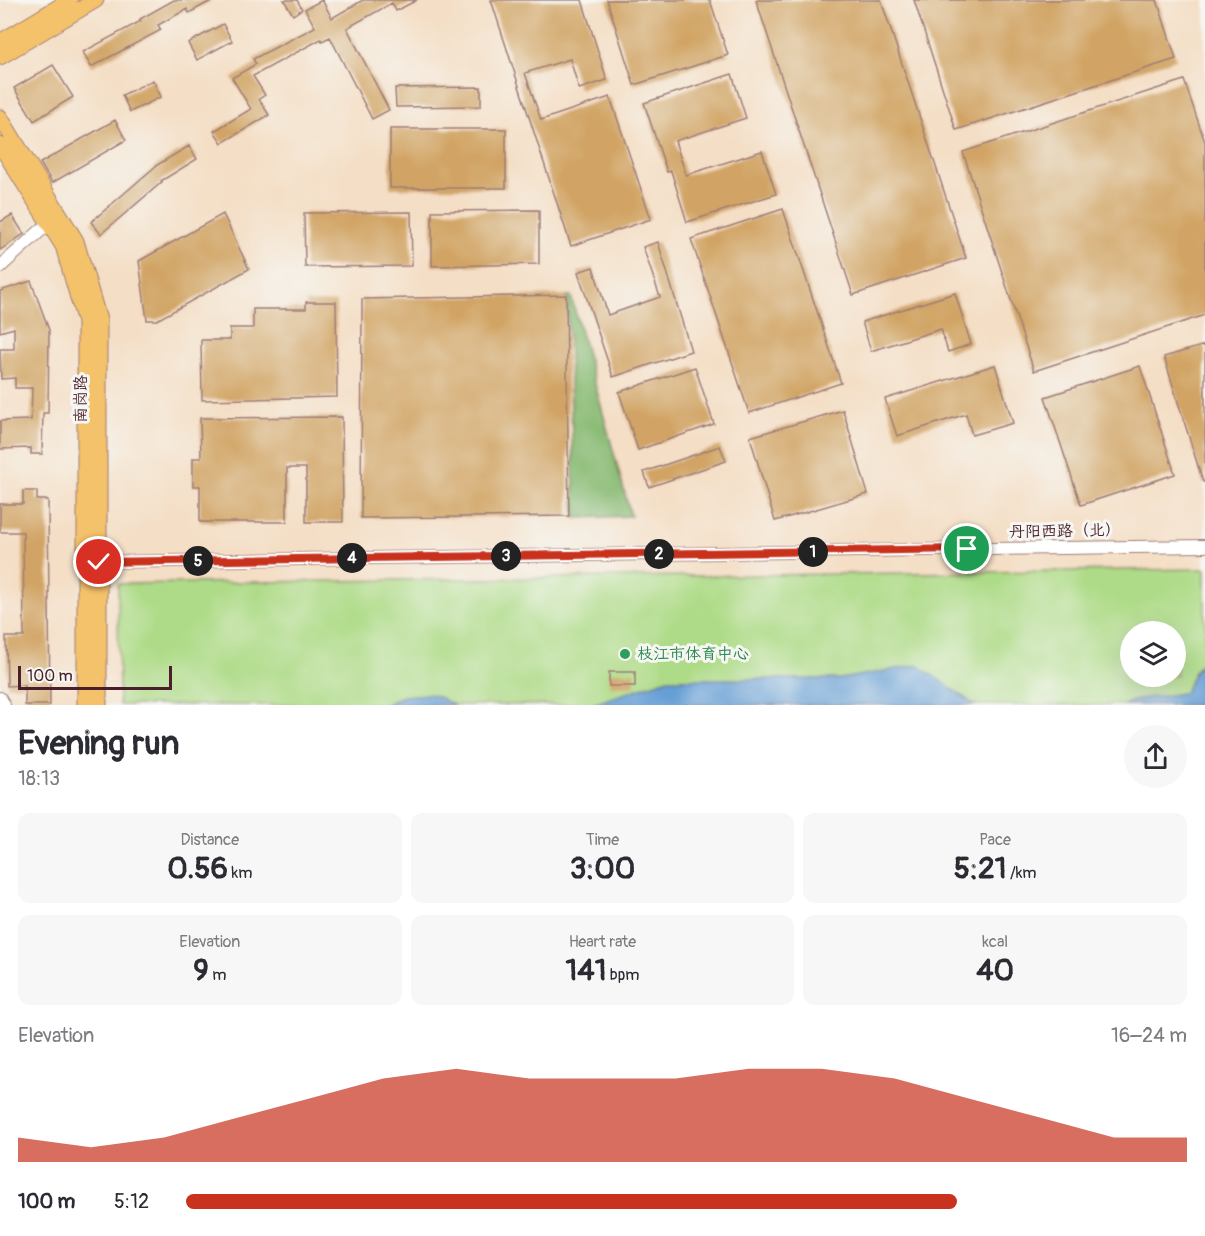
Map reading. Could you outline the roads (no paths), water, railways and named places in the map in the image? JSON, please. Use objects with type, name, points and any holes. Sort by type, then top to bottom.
[{"type":"main road","points":[[0,42],[70,0]]},
{"type":"main road","points":[[0,57],[96,0]]},
{"type":"main road","name":"南岗路","points":[[0,117],[76,241],[99,320],[99,705]]},
{"type":"main road","name":"南岗路","points":[[0,145],[63,246],[85,322],[85,705]]},
{"type":"street","points":[[0,267],[49,224]]},
{"type":"street","name":"丹阳西路（北）","points":[[99,562],[1205,546]]},
{"type":"street","points":[[0,698],[4,705]]},
{"type":"water","points":[[1205,659],[1205,705],[1124,705],[1138,700],[1185,692],[1194,672]]},
{"type":"water","points":[[918,665],[975,705],[590,705],[668,679],[840,679]]},
{"type":"water","points":[[427,694],[437,696],[454,705],[384,705],[403,696]]},
{"type":"place","name":"枝江市体育中心","points":[[625,654]]}]
